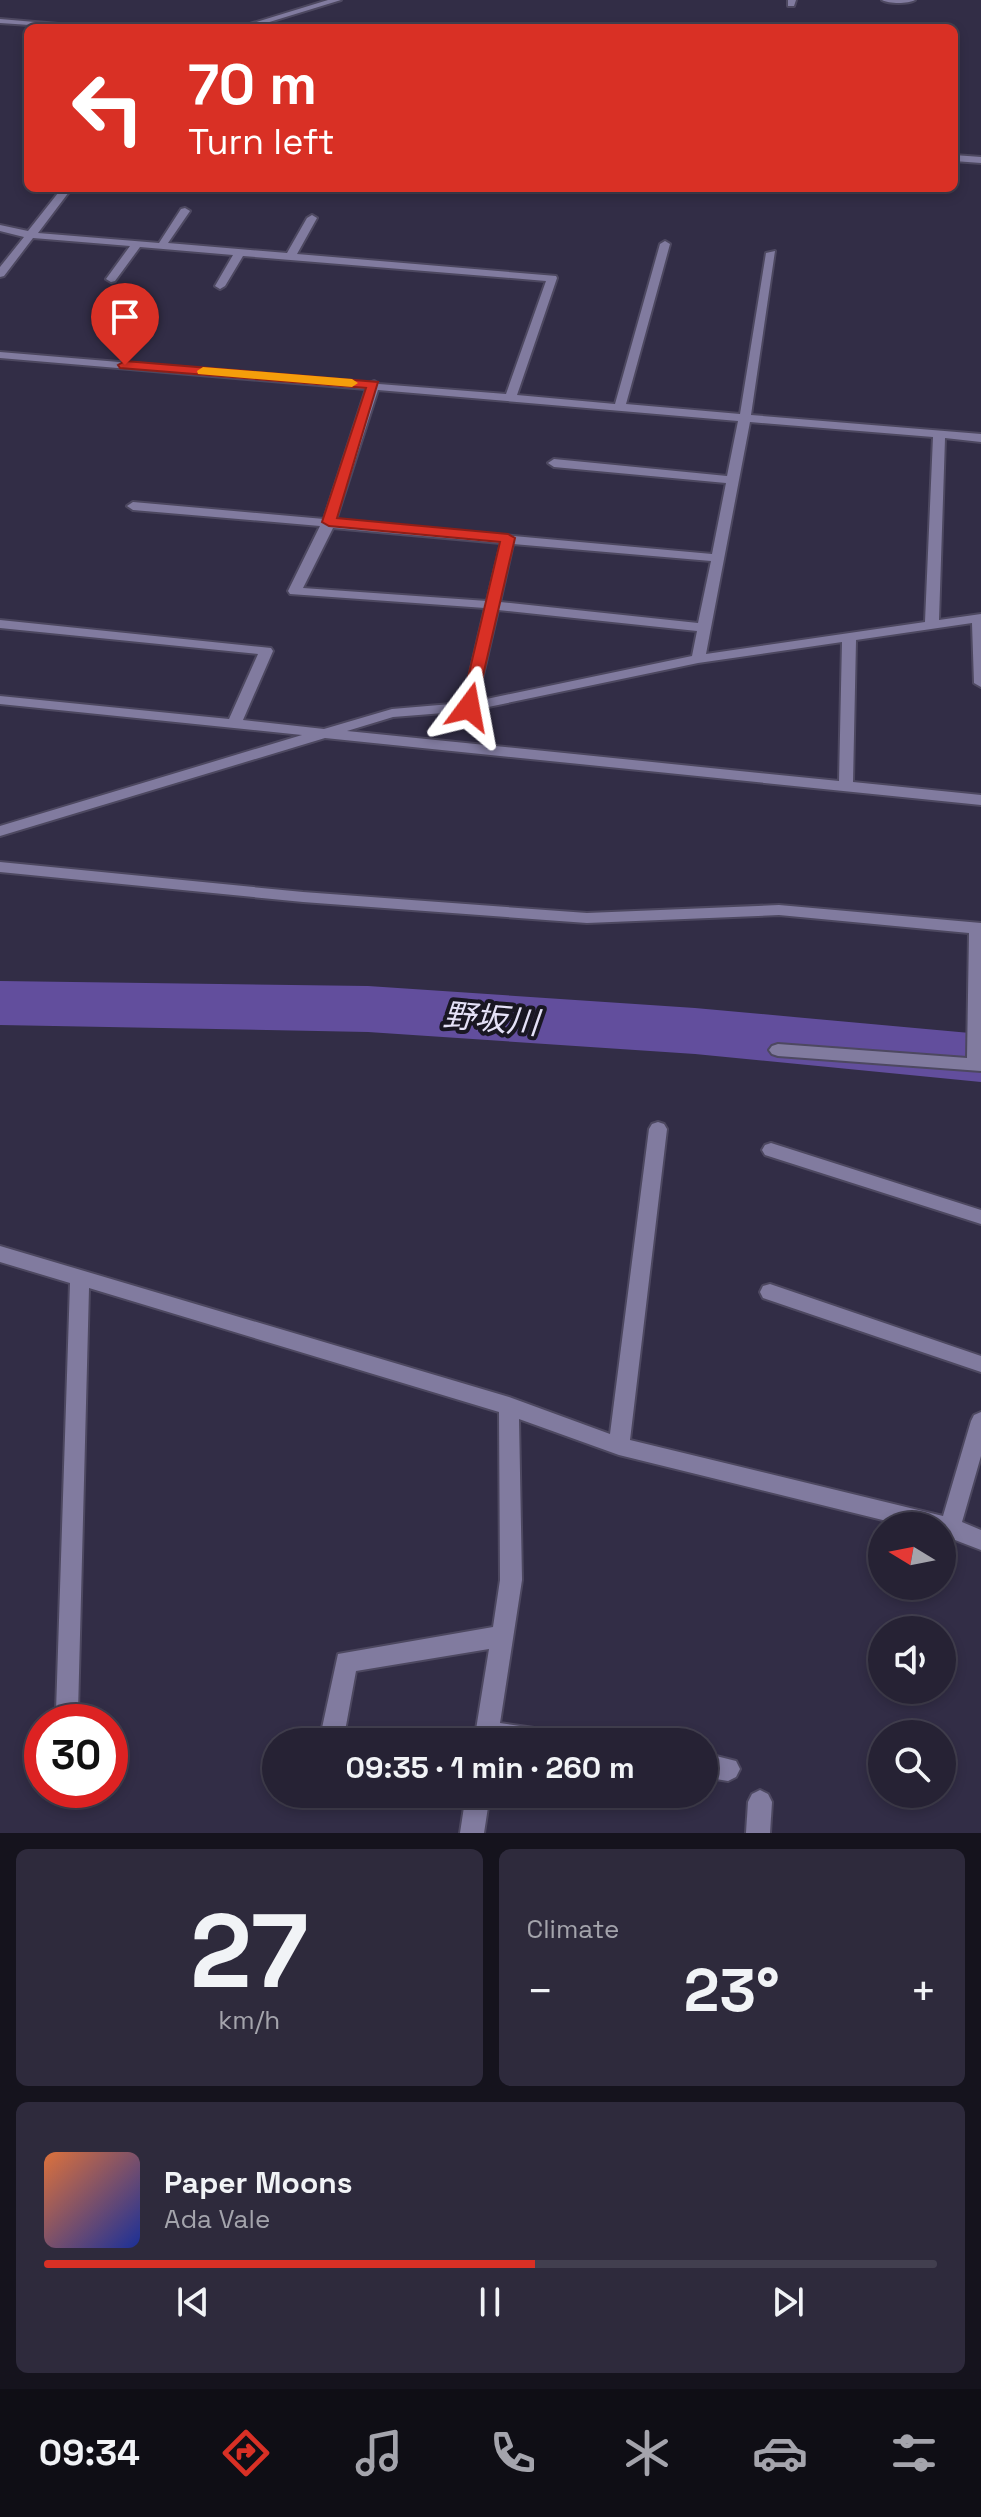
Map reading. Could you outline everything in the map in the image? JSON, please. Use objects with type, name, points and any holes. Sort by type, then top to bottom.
[{"type":"street","points":[[255,24],[337,0]]},
{"type":"street","points":[[886,0],[911,0]]},
{"type":"street","points":[[0,21],[30,24]]},
{"type":"street","points":[[958,158],[981,160]]},
{"type":"street","points":[[0,274],[64,192]]},
{"type":"street","points":[[162,245],[185,211]]},
{"type":"street","points":[[291,256],[312,218]]},
{"type":"street","points":[[0,228],[30,235],[552,278],[511,396]]},
{"type":"street","points":[[111,279],[138,243]]},
{"type":"street","points":[[620,406],[665,244]]},
{"type":"street","points":[[220,286],[240,252]]},
{"type":"street","points":[[698,659],[745,417],[771,253]]},
{"type":"street","points":[[0,355],[374,384],[981,438]]},
{"type":"street","points":[[374,384],[329,522],[295,591],[493,605],[704,628]]},
{"type":"street","points":[[932,625],[939,434]]},
{"type":"street","points":[[554,463],[732,480]]},
{"type":"street","points":[[133,506],[717,558]]},
{"type":"street","points":[[469,707],[508,538]]},
{"type":"street","points":[[0,831],[392,713],[469,707],[698,659],[980,618],[981,683]]},
{"type":"street","points":[[0,624],[266,651],[234,724]]},
{"type":"street","points":[[846,786],[849,637]]},
{"type":"street","points":[[0,700],[981,800]]},
{"type":"street","points":[[0,867],[303,897],[587,918],[779,910],[979,929],[979,1065],[778,1050]]},
{"type":"street","points":[[619,1446],[658,1129]]},
{"type":"street","points":[[771,1150],[981,1217]]},
{"type":"street","points":[[0,1254],[509,1406],[619,1446],[889,1512]]},
{"type":"street","points":[[67,1704],[80,1279]]},
{"type":"street","points":[[770,1292],[981,1364]]},
{"type":"street","points":[[488,1728],[511,1580],[509,1406]]},
{"type":"street","points":[[954,1512],[981,1421]]},
{"type":"street","points":[[956,1530],[981,1540]]},
{"type":"street","points":[[334,1728],[346,1662],[502,1636]]},
{"type":"street","points":[[718,1767],[728,1769]]},
{"type":"street","points":[[758,1833],[760,1802]]},
{"type":"street","points":[[472,1833],[476,1808]]},
{"type":"waterway","name":"野坂川","points":[[0,1003],[368,1009],[695,1031],[981,1058]]},
{"type":"slow traffic","points":[[203,371],[352,383]]},
{"type":"route","points":[[125,365],[374,384],[329,522],[508,538],[469,707]]}]
